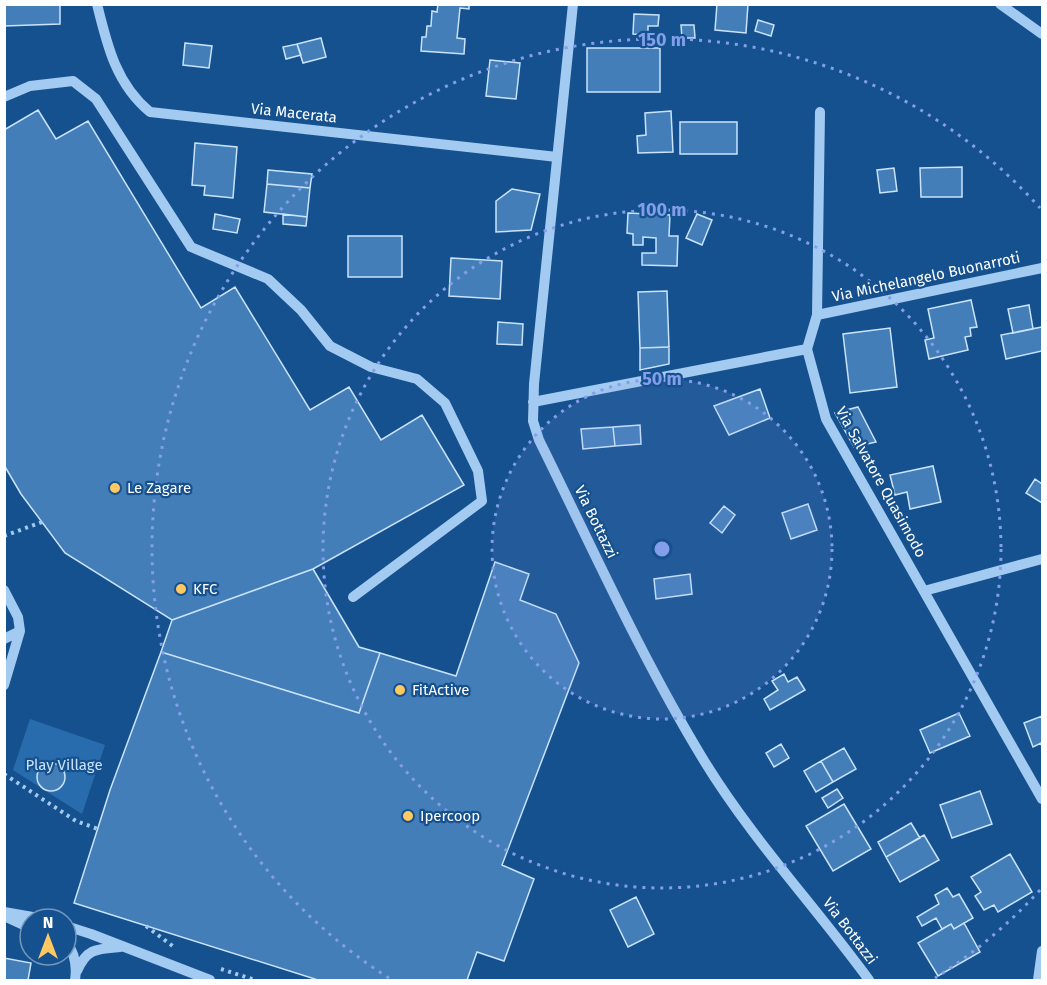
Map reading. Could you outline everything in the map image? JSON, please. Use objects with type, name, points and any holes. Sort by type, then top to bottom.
[{"type":"street","name":"Via Macerata","points":[[97,4],[107,44],[119,76],[136,101],[150,112],[557,157]]},
{"type":"street","name":"Via Bottazzi","points":[[573,4],[533,402],[533,421],[539,440],[650,664],[703,759],[739,814],[832,930],[868,981]]},
{"type":"street","points":[[1000,4],[1042,34]]},
{"type":"street","points":[[4,97],[30,86],[73,81],[96,99],[190,247],[268,279],[301,310],[330,346],[371,367],[417,379],[445,403],[478,471],[482,501],[353,597]]},
{"type":"street","points":[[533,402],[807,349],[817,315],[820,112]]},
{"type":"street","name":"Via Michelangelo Buonarroti","points":[[817,315],[1042,268]]},
{"type":"street","name":"Via Salvatore Quasimodo","points":[[807,349],[826,419],[1042,799]]},
{"type":"street","points":[[924,591],[1042,559]]},
{"type":"street","points":[[4,590],[18,617],[20,631],[4,685]]},
{"type":"street","points":[[4,639],[20,631]]},
{"type":"street","points":[[4,914],[18,922]]},
{"type":"street","points":[[78,929],[210,981]]},
{"type":"street","points":[[76,976],[82,960],[89,953],[99,949],[120,947]]},
{"type":"street","points":[[1038,981],[1042,951]]},
{"type":"path","points":[[4,536],[42,522]]},
{"type":"path","points":[[4,774],[76,821],[98,829]]},
{"type":"green space","name":"Play Village","points":[[30,719],[105,745],[82,814],[13,770]]},
{"type":"building","points":[[4,4],[60,4],[60,24],[4,26]]},
{"type":"building","points":[[438,4],[469,4],[469,9],[460,8],[457,38],[465,39],[464,54],[421,51],[422,37],[426,37],[427,26],[431,26],[432,11],[437,12]]},
{"type":"building","points":[[717,4],[748,4],[746,33],[715,30]]},
{"type":"building","points":[[634,14],[659,15],[658,26],[648,26],[648,35],[633,34]]},
{"type":"building","points":[[758,20],[774,25],[771,36],[755,31]]},
{"type":"building","points":[[681,25],[694,25],[695,38],[682,38]]},
{"type":"building","points":[[321,38],[326,57],[303,63],[297,44]]},
{"type":"building","points":[[185,43],[212,46],[209,68],[183,65]]},
{"type":"building","points":[[297,44],[301,55],[286,59],[283,47]]},
{"type":"building","points":[[587,48],[660,48],[660,92],[587,92]]},
{"type":"building","points":[[490,60],[520,63],[516,99],[486,96]]},
{"type":"building","points":[[38,110],[56,139],[88,121],[201,308],[235,287],[310,410],[349,387],[381,440],[422,415],[464,485],[313,569],[172,620],[65,553],[21,494],[4,465],[4,130]]},
{"type":"building","points":[[671,111],[673,152],[638,153],[637,136],[646,135],[645,113]]},
{"type":"building","points":[[680,122],[737,122],[737,154],[680,154]]},
{"type":"building","points":[[195,143],[237,147],[233,198],[204,195],[205,186],[192,185]]},
{"type":"building","points":[[962,167],[962,197],[921,197],[920,168]]},
{"type":"building","points":[[894,168],[897,191],[880,193],[877,170]]},
{"type":"building","points":[[268,170],[312,174],[310,188],[267,184]]},
{"type":"building","points":[[267,184],[310,188],[307,217],[264,212]]},
{"type":"building","points":[[512,189],[540,194],[531,230],[496,232],[496,201]]},
{"type":"building","points":[[628,213],[670,215],[669,236],[678,236],[677,266],[642,265],[642,253],[656,253],[656,238],[643,237],[643,245],[633,245],[633,234],[627,233]]},
{"type":"building","points":[[215,214],[240,219],[237,233],[213,229]]},
{"type":"building","points":[[283,214],[307,217],[306,226],[283,224]]},
{"type":"building","points":[[697,214],[712,220],[702,245],[686,238]]},
{"type":"building","points":[[348,236],[402,236],[402,277],[348,277]]},
{"type":"building","points":[[451,258],[502,261],[500,299],[449,296]]},
{"type":"building","points":[[667,291],[669,347],[640,348],[638,292]]},
{"type":"building","points":[[971,300],[977,327],[970,328],[971,336],[965,337],[968,350],[929,359],[925,340],[934,338],[928,309]]},
{"type":"building","points":[[1029,305],[1033,329],[1013,333],[1008,309]]},
{"type":"building","points":[[498,322],[523,324],[522,345],[497,344]]},
{"type":"building","points":[[1042,327],[1042,351],[1006,359],[1001,335]]},
{"type":"building","points":[[890,328],[897,387],[850,393],[843,334]]},
{"type":"building","points":[[669,347],[669,364],[640,370],[640,348]]},
{"type":"building","points":[[760,389],[770,418],[729,435],[714,406]]},
{"type":"building","points":[[858,407],[876,442],[854,447],[835,413]]},
{"type":"building","points":[[640,425],[641,444],[615,446],[613,427]]},
{"type":"building","points":[[613,427],[615,446],[583,449],[581,429]]},
{"type":"building","points":[[933,466],[941,502],[910,509],[907,492],[895,495],[890,475]]},
{"type":"building","points":[[1035,479],[1042,484],[1042,503],[1026,493]]},
{"type":"building","points":[[808,504],[817,530],[791,539],[782,513]]},
{"type":"building","points":[[724,506],[735,515],[722,533],[710,523]]},
{"type":"building","points":[[495,562],[529,574],[520,600],[556,614],[579,663],[502,865],[534,879],[504,961],[477,952],[467,980],[318,980],[74,903],[110,790],[161,652],[359,713],[380,653],[456,676]]},
{"type":"building","points":[[313,569],[359,647],[380,653],[359,713],[161,652],[172,620]]},
{"type":"building","points":[[690,574],[692,594],[656,599],[654,579]]},
{"type":"building","points":[[784,674],[788,682],[797,677],[805,690],[770,710],[764,699],[778,690],[772,681]]},
{"type":"building","points":[[959,713],[970,736],[930,753],[920,730]]},
{"type":"building","points":[[1042,716],[1042,747],[1041,743],[1033,747],[1024,723]]},
{"type":"building","points":[[781,744],[789,758],[774,767],[766,753]]},
{"type":"building","points":[[844,748],[856,769],[833,782],[821,761]]},
{"type":"building","points":[[821,761],[833,782],[816,792],[804,771]]},
{"type":"building","points":[[51,763],[61,767],[65,777],[61,787],[51,791],[41,787],[37,777],[41,767]]},
{"type":"building","points":[[837,789],[843,798],[828,808],[822,798]]},
{"type":"building","points":[[980,791],[992,824],[952,838],[940,805]]},
{"type":"building","points":[[844,804],[871,849],[833,871],[806,826]]},
{"type":"building","points":[[911,823],[920,838],[886,857],[878,842]]},
{"type":"building","points":[[924,835],[939,860],[900,882],[886,857]]},
{"type":"building","points":[[1010,854],[1032,892],[998,912],[994,905],[984,910],[975,896],[981,892],[971,877]]},
{"type":"building","points":[[947,888],[953,897],[959,894],[973,918],[954,929],[951,924],[942,929],[936,918],[922,926],[917,917],[939,904],[935,895]]},
{"type":"building","points":[[636,897],[654,934],[628,947],[610,910]]},
{"type":"building","points":[[964,923],[980,952],[938,976],[918,943],[951,924],[954,929]]},
{"type":"building","points":[[4,958],[18,961],[18,967],[30,967],[28,980],[4,980]]},
{"type":"place","name":"Le Zagare","points":[[115,488]]},
{"type":"place","name":"KFC","points":[[181,589]]},
{"type":"place","name":"FitActive","points":[[400,690]]},
{"type":"place","name":"Ipercoop","points":[[408,816]]}]
